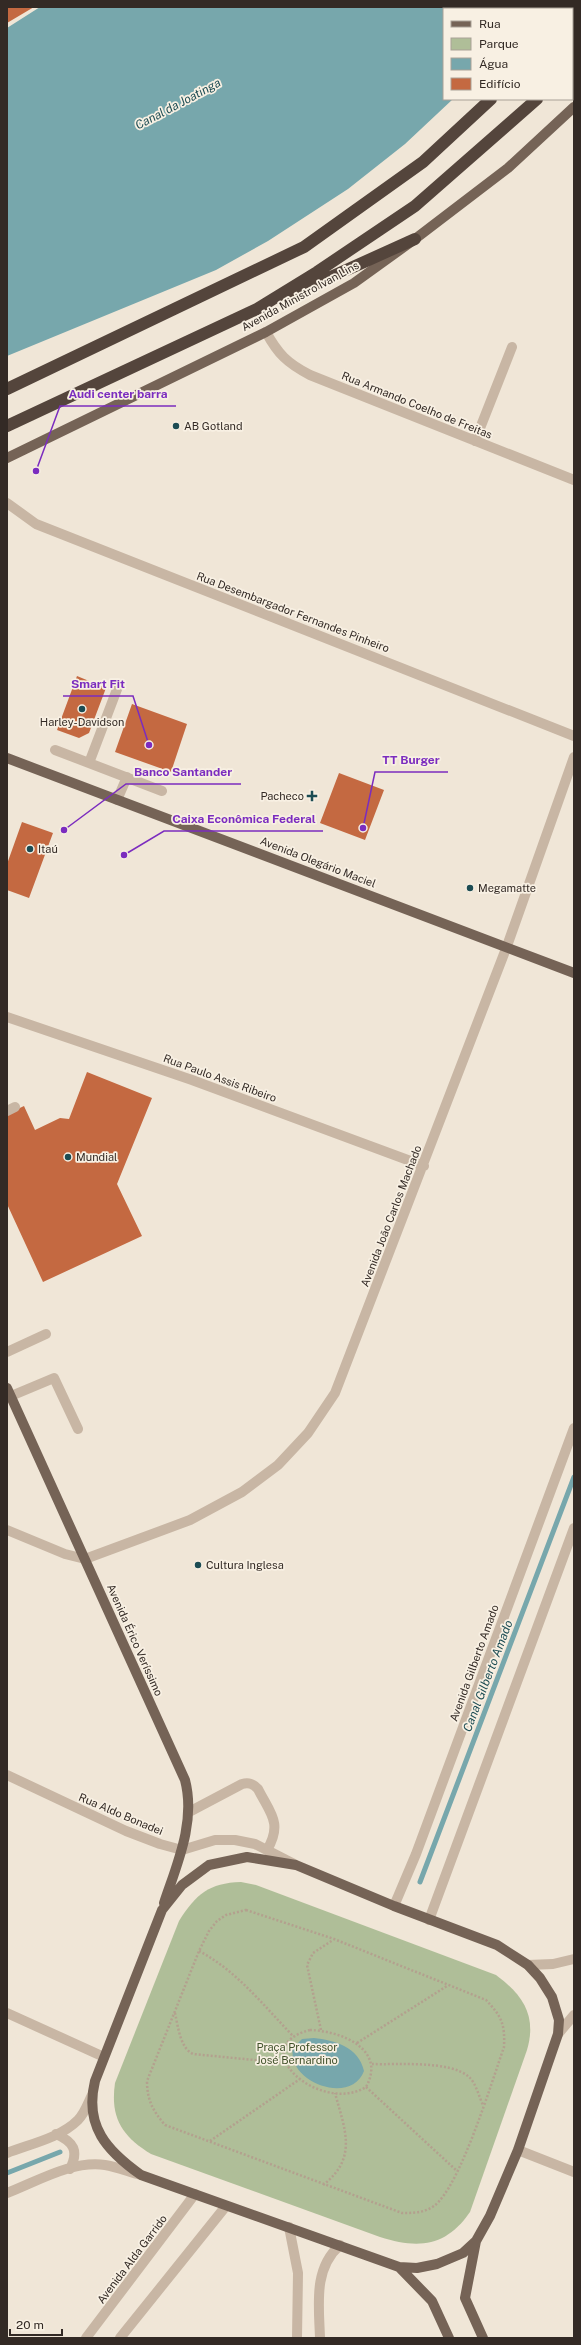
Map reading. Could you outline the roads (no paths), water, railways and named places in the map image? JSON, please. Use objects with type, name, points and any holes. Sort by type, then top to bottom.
[{"type":"highway","points":[[7,389],[304,247],[423,162],[490,100]]},
{"type":"highway","name":"Avenida Ministro Ivan Lins","points":[[7,426],[257,309],[317,272],[416,206],[536,100]]},
{"type":"highway","points":[[257,309],[331,278],[415,240]]},
{"type":"main road","name":"Avenida Ministro Ivan Lins","points":[[7,458],[266,332],[354,283],[415,240],[508,168],[574,107]]},
{"type":"main road","name":"Avenida Olegário Maciel","points":[[7,758],[507,946],[574,973]]},
{"type":"main road","name":"Avenida Érico Veríssimo","points":[[9,1392],[185,1780],[189,1796],[189,1812],[182,1850],[162,1910]]},
{"type":"main road","points":[[247,1857],[296,1865],[394,1906],[497,1945],[528,1965],[540,1978],[552,1997],[559,2020],[558,2034],[518,2150],[490,2216],[476,2241],[463,2253],[437,2264],[417,2268],[399,2267],[141,2175],[119,2159],[105,2144],[95,2121],[92,2095],[104,2057],[162,1910],[182,1885],[209,1865],[247,1857]]},
{"type":"main road","points":[[476,2241],[465,2298],[483,2338]]},
{"type":"main road","points":[[399,2267],[432,2301],[449,2338]]},
{"type":"street","name":"Rua Armando Coelho de Freitas","points":[[266,332],[275,348],[290,365],[474,441],[574,480]]},
{"type":"street","points":[[474,441],[512,347]]},
{"type":"street","name":"Rua Desembargador Fernandes Pinheiro","points":[[7,503],[36,524],[574,736]]},
{"type":"street","points":[[89,763],[119,684]]},
{"type":"street","points":[[55,750],[162,791]]},
{"type":"street","name":"Avenida João Carlos Machado","points":[[85,1559],[190,1520],[242,1492],[278,1465],[308,1433],[335,1393],[424,1166],[507,946],[574,757]]},
{"type":"street","points":[[117,800],[126,777]]},
{"type":"street","name":"Rua Paulo Assis Ribeiro","points":[[7,1017],[192,1080],[424,1166]]},
{"type":"street","points":[[7,1352],[46,1334]]},
{"type":"street","points":[[9,1392],[54,1378],[78,1429]]},
{"type":"street","name":"Avenida Gilberto Amado","points":[[394,1906],[419,1846],[574,1428]]},
{"type":"street","points":[[429,1920],[574,1528]]},
{"type":"street","points":[[7,1530],[65,1554],[85,1559]]},
{"type":"street","name":"Rua Aldo Bonadei","points":[[7,1775],[126,1831],[160,1844],[182,1850]]},
{"type":"street","points":[[189,1812],[248,1782],[258,1789],[276,1828],[274,1838],[268,1850]]},
{"type":"street","points":[[182,1850],[216,1840],[235,1840],[255,1844],[296,1865]]},
{"type":"street","points":[[528,1965],[553,1964],[574,1960]]},
{"type":"street","points":[[7,2014],[104,2057]]},
{"type":"street","points":[[558,2034],[574,2015]]},
{"type":"street","points":[[7,2153],[56,2134],[79,2119],[92,2095]]},
{"type":"street","points":[[56,2134],[71,2142],[75,2148],[75,2158],[70,2169]]},
{"type":"street","points":[[518,2150],[574,2172]]},
{"type":"street","points":[[7,2193],[70,2169],[88,2165],[104,2165],[141,2175]]},
{"type":"street","name":"Avenida Alda Garrido","points":[[86,2338],[195,2194]]},
{"type":"street","points":[[120,2338],[226,2206]]},
{"type":"street","points":[[289,2227],[298,2273],[297,2338]]},
{"type":"street","points":[[320,2338],[319,2285],[323,2266],[331,2253],[340,2245]]},
{"type":"water","name":"Canal da Joatinga","points":[[40,7],[551,7],[443,8],[443,100],[452,100],[405,144],[348,189],[268,241],[216,270],[7,356],[7,28]]},
{"type":"water","points":[[314,2038],[345,2046],[357,2056],[364,2071],[357,2081],[346,2087],[334,2088],[321,2085],[309,2079],[299,2071],[294,2060],[293,2048],[302,2039]]},
{"type":"waterway","name":"Canal Gilberto Amado","points":[[420,1882],[574,1477]]},
{"type":"waterway","points":[[7,2173],[60,2152]]},
{"type":"place","name":"AB Gotland","points":[[176,426]]},
{"type":"place","name":"Audi center barra","points":[[36,471]]},
{"type":"place","name":"Harley-Davidson","points":[[82,709]]},
{"type":"place","name":"Smart Fit","points":[[149,745]]},
{"type":"place","name":"Pacheco","points":[[312,796]]},
{"type":"place","name":"TT Burger","points":[[363,828]]},
{"type":"place","name":"Banco Santander","points":[[64,830]]},
{"type":"place","name":"Itaú","points":[[30,849]]},
{"type":"place","name":"Caixa Econômica Federal","points":[[124,855]]},
{"type":"place","name":"Megamatte","points":[[470,888]]},
{"type":"place","name":"Mundial","points":[[68,1157]]},
{"type":"place","name":"Cultura Inglesa","points":[[198,1565]]},
{"type":"park label","name":"Praça Professor José Bernardino","points":[[297,2053]]}]
